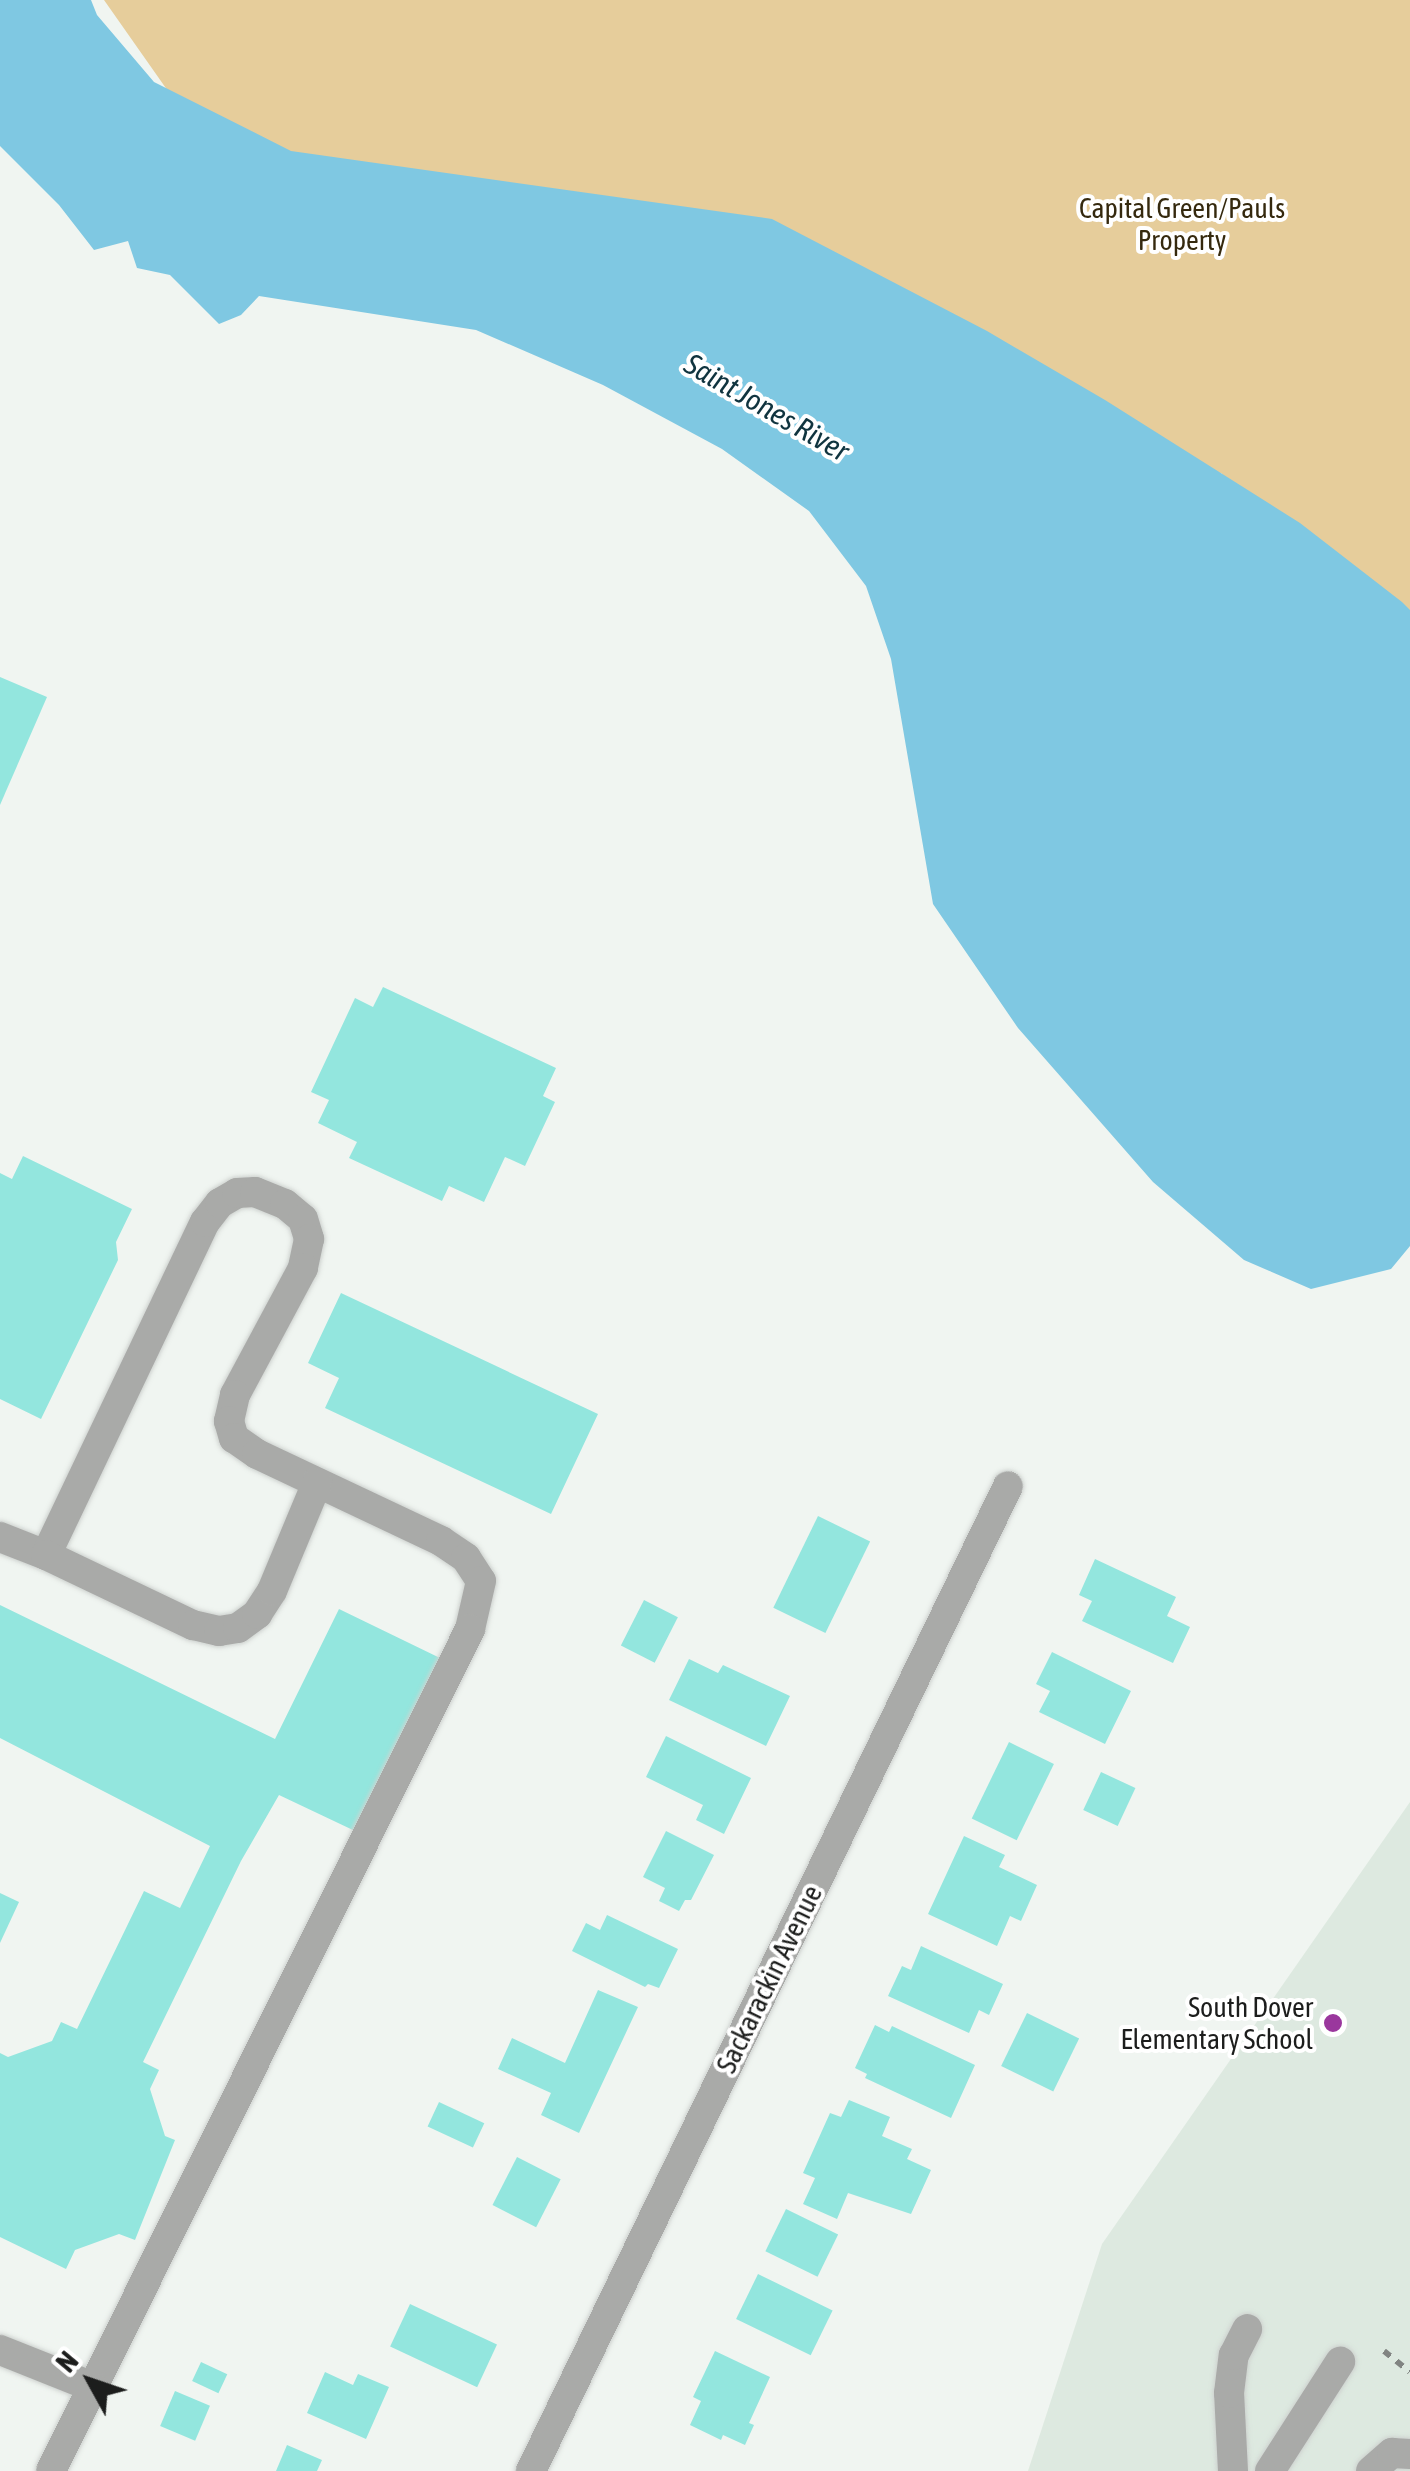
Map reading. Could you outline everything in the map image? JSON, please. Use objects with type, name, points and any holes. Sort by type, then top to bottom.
[{"type":"street","points":[[46,1556],[205,1222],[220,1203],[237,1194],[255,1192],[285,1204],[303,1219],[309,1239],[303,1268],[236,1395],[228,1421],[234,1438],[257,1454],[442,1541],[466,1558],[482,1581],[478,1608],[51,2471]]},
{"type":"street","points":[[0,1537],[193,1626],[219,1631],[238,1628],[256,1614],[272,1592],[317,1483]]},
{"type":"street","name":"Sackarackin Avenue","points":[[531,2471],[1008,1486]]},
{"type":"street","points":[[1234,2471],[1229,2393],[1234,2354],[1247,2329]]},
{"type":"street","points":[[0,2350],[93,2387]]},
{"type":"street","points":[[1270,2471],[1340,2362]]},
{"type":"street","points":[[1371,2471],[1392,2453],[1410,2454]]},
{"type":"path","points":[[1384,2351],[1410,2372]]},
{"type":"shaded area","name":"South Dover Elementary School","points":[[1410,1802],[1410,2471],[1028,2471],[1102,2244]]},
{"type":"green space","name":"Capital Green/Pauls Property","points":[[104,0],[1410,0],[1410,619],[1311,558],[1221,473],[1160,467],[203,141]]},
{"type":"water","name":"Saint Jones River","points":[[0,0],[91,0],[97,15],[154,82],[291,151],[772,219],[987,331],[1105,400],[1300,523],[1402,602],[1410,610],[1410,1246],[1391,1269],[1311,1289],[1244,1260],[1153,1182],[1018,1028],[933,904],[891,659],[866,586],[809,511],[722,449],[603,385],[476,330],[259,296],[241,315],[219,324],[170,275],[137,268],[128,241],[94,250],[59,205],[0,146]]},
{"type":"building","points":[[0,677],[47,697],[0,805]]},
{"type":"building","points":[[383,987],[556,1068],[543,1096],[555,1102],[525,1166],[505,1157],[484,1202],[449,1186],[442,1201],[349,1158],[357,1142],[318,1123],[329,1100],[311,1092],[355,998],[373,1007]]},
{"type":"building","points":[[23,1156],[132,1209],[116,1242],[118,1260],[41,1419],[0,1399],[0,1173],[12,1179]]},
{"type":"building","points":[[341,1293],[598,1414],[551,1514],[325,1408],[339,1378],[308,1363]]},
{"type":"building","points":[[818,1516],[870,1541],[825,1633],[773,1608]]},
{"type":"building","points":[[1095,1559],[1176,1597],[1167,1616],[1190,1627],[1173,1663],[1082,1621],[1092,1601],[1079,1595]]},
{"type":"building","points":[[644,1600],[678,1617],[655,1663],[621,1645]]},
{"type":"building","points":[[0,1605],[275,1739],[339,1609],[440,1658],[355,1831],[279,1795],[241,1861],[143,2062],[159,2070],[150,2089],[165,2136],[175,2140],[135,2240],[119,2234],[75,2250],[66,2269],[0,2237],[0,2053],[8,2057],[52,2041],[61,2022],[77,2029],[144,1891],[180,1908],[210,1846],[0,1738]]},
{"type":"building","points":[[1052,1652],[1131,1691],[1105,1744],[1039,1712],[1050,1691],[1036,1684]]},
{"type":"building","points":[[689,1659],[718,1673],[723,1665],[790,1696],[766,1746],[669,1700]]},
{"type":"building","points":[[666,1736],[751,1778],[724,1834],[696,1820],[703,1805],[646,1777]]},
{"type":"building","points":[[1009,1742],[1054,1764],[1017,1840],[972,1818]]},
{"type":"building","points":[[1101,1772],[1135,1788],[1118,1826],[1083,1810]]},
{"type":"building","points":[[666,1831],[714,1855],[691,1900],[685,1900],[679,1911],[659,1901],[665,1888],[643,1877]]},
{"type":"building","points":[[964,1836],[1005,1855],[999,1867],[1037,1885],[1021,1921],[1010,1916],[997,1946],[928,1914]]},
{"type":"building","points":[[0,1893],[19,1902],[0,1943]]},
{"type":"building","points":[[607,1915],[678,1949],[659,1988],[648,1984],[645,1987],[572,1951],[586,1923],[600,1930]]},
{"type":"building","points":[[921,1946],[1003,1984],[989,2015],[979,2010],[969,2033],[888,1996],[902,1966],[911,1970]]},
{"type":"building","points":[[598,1990],[638,2007],[579,2133],[541,2115],[551,2093],[498,2069],[512,2038],[565,2063]]},
{"type":"building","points":[[1027,2013],[1079,2038],[1053,2091],[1001,2066]]},
{"type":"building","points":[[875,2025],[889,2032],[892,2026],[975,2065],[951,2118],[865,2078],[867,2074],[855,2068]]},
{"type":"building","points":[[849,2100],[890,2117],[882,2136],[912,2149],[907,2159],[931,2170],[911,2214],[848,2193],[837,2219],[803,2204],[815,2178],[803,2173],[830,2113],[841,2117]]},
{"type":"building","points":[[439,2102],[484,2123],[473,2148],[428,2126]]},
{"type":"building","points":[[517,2157],[561,2179],[536,2227],[492,2205]]},
{"type":"building","points":[[786,2209],[838,2234],[818,2277],[765,2251]]},
{"type":"building","points":[[758,2274],[833,2310],[811,2355],[736,2319]]},
{"type":"building","points":[[410,2304],[497,2345],[477,2387],[390,2347]]},
{"type":"building","points":[[715,2351],[770,2377],[749,2423],[754,2425],[745,2445],[723,2435],[721,2440],[690,2425],[701,2401],[693,2397]]},
{"type":"building","points":[[201,2362],[227,2374],[218,2393],[192,2381]]},
{"type":"building","points":[[325,2372],[353,2385],[358,2374],[389,2387],[366,2439],[307,2413]]},
{"type":"building","points":[[175,2391],[210,2406],[195,2441],[160,2426]]},
{"type":"building","points":[[287,2445],[322,2460],[317,2471],[276,2471]]},
{"type":"place","name":"South Dover Elementary School","points":[[1333,2023]]}]
